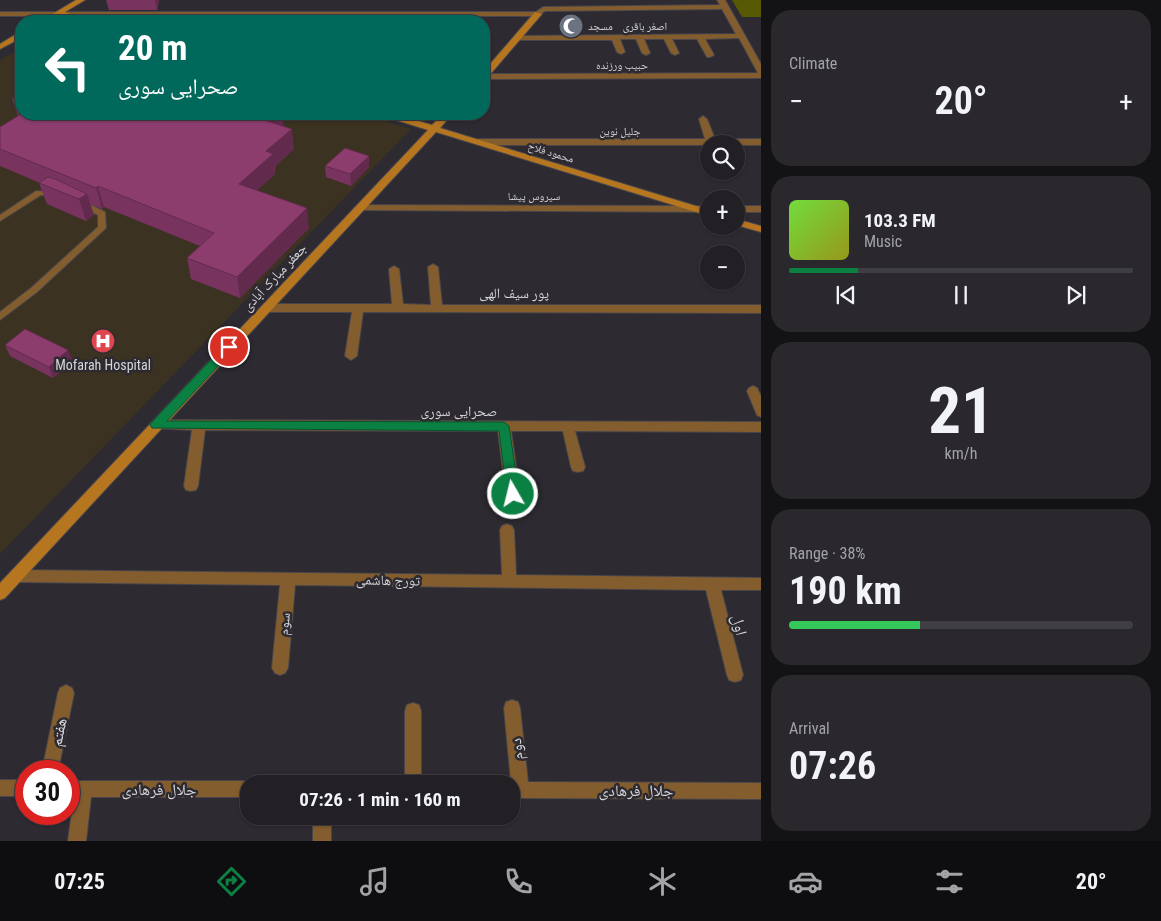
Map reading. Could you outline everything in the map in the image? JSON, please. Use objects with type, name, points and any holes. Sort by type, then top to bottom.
[{"type":"street","points":[[55,15],[80,0]]},
{"type":"street","points":[[490,70],[541,12],[540,0]]},
{"type":"street","points":[[0,14],[541,12],[683,3],[722,3],[761,71]]},
{"type":"street","points":[[59,13],[66,15]]},
{"type":"street","points":[[700,36],[710,55]]},
{"type":"street","name":"اصغر باقری","points":[[518,38],[741,36]]},
{"type":"street","points":[[615,37],[621,52]]},
{"type":"street","points":[[639,37],[646,53]]},
{"type":"street","points":[[667,37],[675,53]]},
{"type":"street","points":[[0,47],[15,38]]},
{"type":"street","name":"حبیب ورزنده","points":[[490,77],[761,75]]},
{"type":"street","points":[[703,119],[709,135]]},
{"type":"street","name":"محمود فلاح","points":[[407,120],[700,211]]},
{"type":"street","name":"جعفر مبارک آبادی","points":[[0,593],[442,120]]},
{"type":"street","name":"جلیل نوین","points":[[478,142],[700,142]]},
{"type":"street","name":"جلیل نوین","points":[[745,142],[761,142]]},
{"type":"street","name":"سیروس پیشا","points":[[359,208],[700,209]]},
{"type":"street","points":[[745,209],[761,209]]},
{"type":"street","points":[[745,225],[761,230]]},
{"type":"street","points":[[433,267],[437,308]]},
{"type":"street","points":[[394,269],[398,308]]},
{"type":"street","name":"پور سیف الهی","points":[[266,308],[761,309]]},
{"type":"street","points":[[351,356],[358,308]]},
{"type":"street","points":[[753,392],[761,412]]},
{"type":"street","name":"صحرایی سوری","points":[[156,425],[761,427]]},
{"type":"street","points":[[191,486],[199,426]]},
{"type":"street","points":[[504,426],[513,494]]},
{"type":"street","points":[[568,427],[578,467]]},
{"type":"street","points":[[507,530],[509,581]]},
{"type":"street","name":"تورج هاشمی","points":[[16,576],[761,584]]},
{"type":"street","name":"سوم","points":[[280,668],[288,579]]},
{"type":"street","name":"اول","points":[[712,583],[735,675]]},
{"type":"street","name":"هفتم","points":[[52,760],[66,693]]},
{"type":"street","name":"دوم","points":[[512,708],[515,775]]},
{"type":"street","points":[[413,712],[413,775]]},
{"type":"street","points":[[0,788],[15,788]]},
{"type":"street","name":"جلال فرهادی","points":[[80,789],[240,789]]},
{"type":"street","name":"جلال فرهادی","points":[[520,790],[761,791]]},
{"type":"street","points":[[77,825],[77,841]]},
{"type":"street","points":[[322,825],[322,841]]},
{"type":"lane","points":[[0,219],[39,193],[49,192],[102,214],[102,228],[34,290],[0,317]]},
{"type":"shaded area","points":[[732,0],[761,0],[761,17],[742,17]]},
{"type":"shaded area","name":"Mofarah Hospital","points":[[15,51],[15,120],[382,120],[411,129],[0,554],[0,60]]},
{"type":"building","points":[[15,118],[15,120],[264,120],[292,129],[266,151],[273,154],[239,184],[307,208],[237,277],[187,258],[214,233],[0,149],[0,127]]},
{"type":"building","points":[[345,148],[369,156],[350,174],[325,166]]},
{"type":"building","points":[[48,177],[87,194],[79,199],[39,183]]},
{"type":"building","points":[[25,329],[68,350],[49,367],[5,345]]},
{"type":"place","name":"مسجد","points":[[571,26]]},
{"type":"place","name":"Mofarah Hospital","points":[[103,341]]},
{"type":"route","points":[[229,347],[156,425],[504,426],[513,494]]}]
